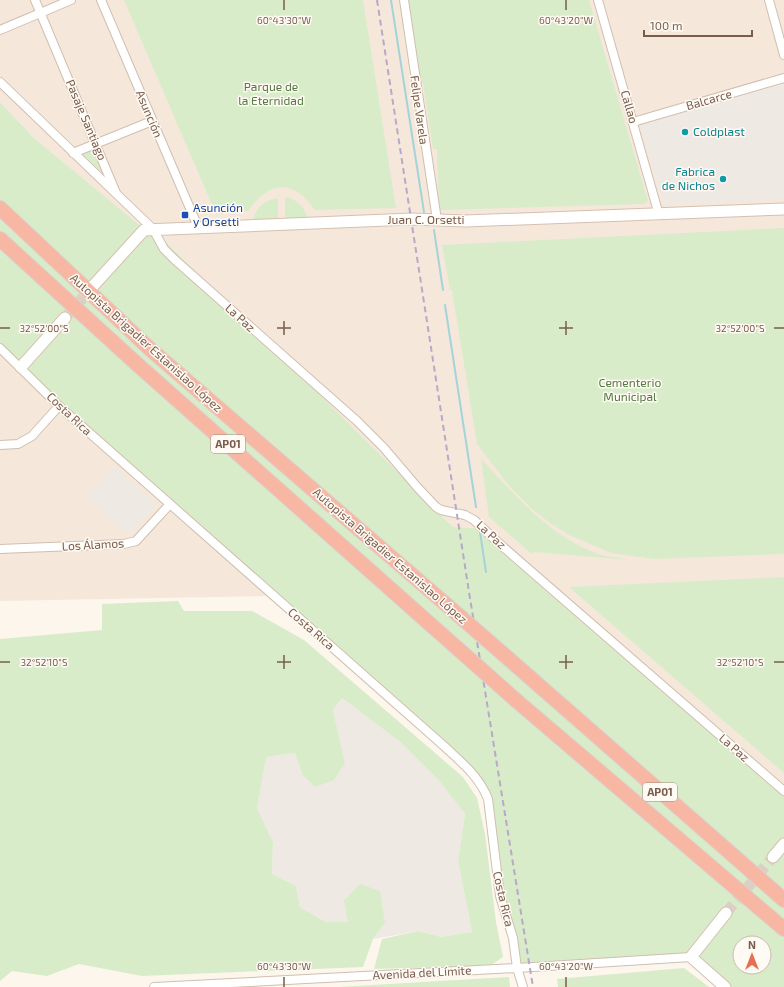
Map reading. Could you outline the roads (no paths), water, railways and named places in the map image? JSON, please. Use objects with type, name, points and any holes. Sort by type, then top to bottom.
[{"type":"highway","name":"Autopista Brigadier Estanislao López","points":[[0,208],[150,349],[456,613],[784,900]]},
{"type":"highway","name":"Autopista Brigadier Estanislao López","points":[[0,239],[138,365],[518,702],[784,929]]},
{"type":"street","name":"Pasaje Santiago","points":[[35,0],[118,195],[153,229]]},
{"type":"street","points":[[0,30],[71,0]]},
{"type":"street","name":"Asunción","points":[[101,0],[198,227]]},
{"type":"street","name":"Felipe Varela","points":[[404,0],[437,220]]},
{"type":"street","name":"Callao","points":[[598,0],[634,122],[659,215]]},
{"type":"street","points":[[769,0],[784,55]]},
{"type":"street","points":[[0,77],[2,84],[72,153],[118,195]]},
{"type":"street","name":"Balcarce","points":[[634,122],[784,78]]},
{"type":"street","points":[[72,153],[152,121]]},
{"type":"street","name":"Juan C. Orsetti","points":[[93,286],[144,230],[405,219],[465,221],[659,215],[784,209]]},
{"type":"street","name":"La Paz","points":[[153,229],[164,249],[174,259],[357,421],[384,448],[436,507],[441,510],[465,515],[474,520],[784,791]]},
{"type":"street","points":[[21,367],[65,318]]},
{"type":"street","name":"Costa Rica","points":[[0,348],[59,406],[444,746],[476,776],[483,786],[488,799],[500,896],[513,938],[517,968],[523,987]]},
{"type":"street","points":[[0,445],[18,444],[32,436],[59,406]]},
{"type":"street","name":"Los Álamos","points":[[0,549],[130,543],[136,541],[170,504]]},
{"type":"street","points":[[773,857],[784,844]]},
{"type":"street","points":[[725,987],[690,956],[726,914]]},
{"type":"street","name":"Avenida del Límite","points":[[154,987],[517,968],[690,956]]},
{"type":"waterway","points":[[391,0],[424,212]]},
{"type":"waterway","points":[[434,230],[443,290]]},
{"type":"waterway","points":[[445,305],[476,507]]},
{"type":"waterway","points":[[480,532],[486,572]]},
{"type":"tunnel","points":[[65,318],[93,286]]},
{"type":"tunnel","points":[[726,913],[773,857]]},
{"type":"railway","points":[[377,0],[469,592],[533,987]]},
{"type":"place","name":"Coldplast","points":[[685,132]]},
{"type":"place","name":"Fabrica de Nichos","points":[[723,179]]},
{"type":"place","name":"Asunción y Orsetti","points":[[185,215]]},
{"type":"park label","name":"Parque de la Eternidad","points":[[271,94]]},
{"type":"park label","name":"Cementerio Municipal","points":[[630,390]]}]
